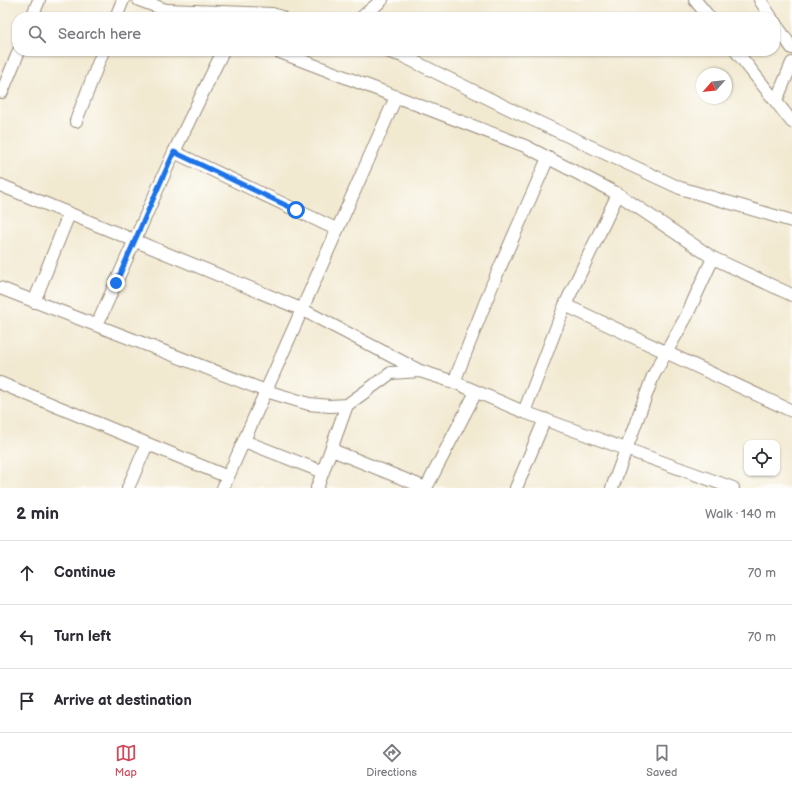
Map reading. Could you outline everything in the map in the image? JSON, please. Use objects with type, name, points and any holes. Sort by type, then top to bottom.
[{"type":"street","points":[[34,12],[39,0]]},
{"type":"street","points":[[118,12],[123,0]]},
{"type":"street","points":[[139,0],[172,12]]},
{"type":"street","points":[[368,12],[382,0]]},
{"type":"street","points":[[695,0],[705,12]]},
{"type":"street","points":[[760,0],[768,12]]},
{"type":"street","points":[[167,10],[220,12]]},
{"type":"street","points":[[780,30],[792,48]]},
{"type":"street","points":[[2,92],[17,56]]},
{"type":"street","points":[[76,121],[101,56]]},
{"type":"street","points":[[97,324],[174,152],[221,56]]},
{"type":"street","points":[[290,56],[525,146],[618,194],[713,258],[792,295]]},
{"type":"street","points":[[403,56],[514,111],[680,188],[792,221]]},
{"type":"street","points":[[740,56],[792,122]]},
{"type":"street","points":[[776,101],[792,63]]},
{"type":"street","points":[[0,383],[148,444],[225,482],[336,229],[396,97]]},
{"type":"street","points":[[174,152],[336,229]]},
{"type":"street","points":[[454,382],[493,283],[548,158]]},
{"type":"street","points":[[0,186],[301,309],[420,371],[454,382],[524,412],[733,488]]},
{"type":"street","points":[[524,412],[565,305],[618,194]]},
{"type":"street","points":[[34,302],[69,214]]},
{"type":"street","points":[[612,488],[644,397],[665,352],[686,317],[713,258]]},
{"type":"street","points":[[1,292],[97,324],[266,391],[309,404],[330,406],[347,405],[391,373],[420,371]]},
{"type":"street","points":[[565,305],[792,411]]},
{"type":"street","points":[[332,450],[426,488],[476,392]]},
{"type":"street","points":[[317,488],[347,405]]},
{"type":"street","points":[[516,488],[545,419]]},
{"type":"street","points":[[244,441],[323,472]]},
{"type":"street","points":[[128,488],[148,444]]},
{"type":"route","points":[[116,283],[174,152],[296,210]]}]
